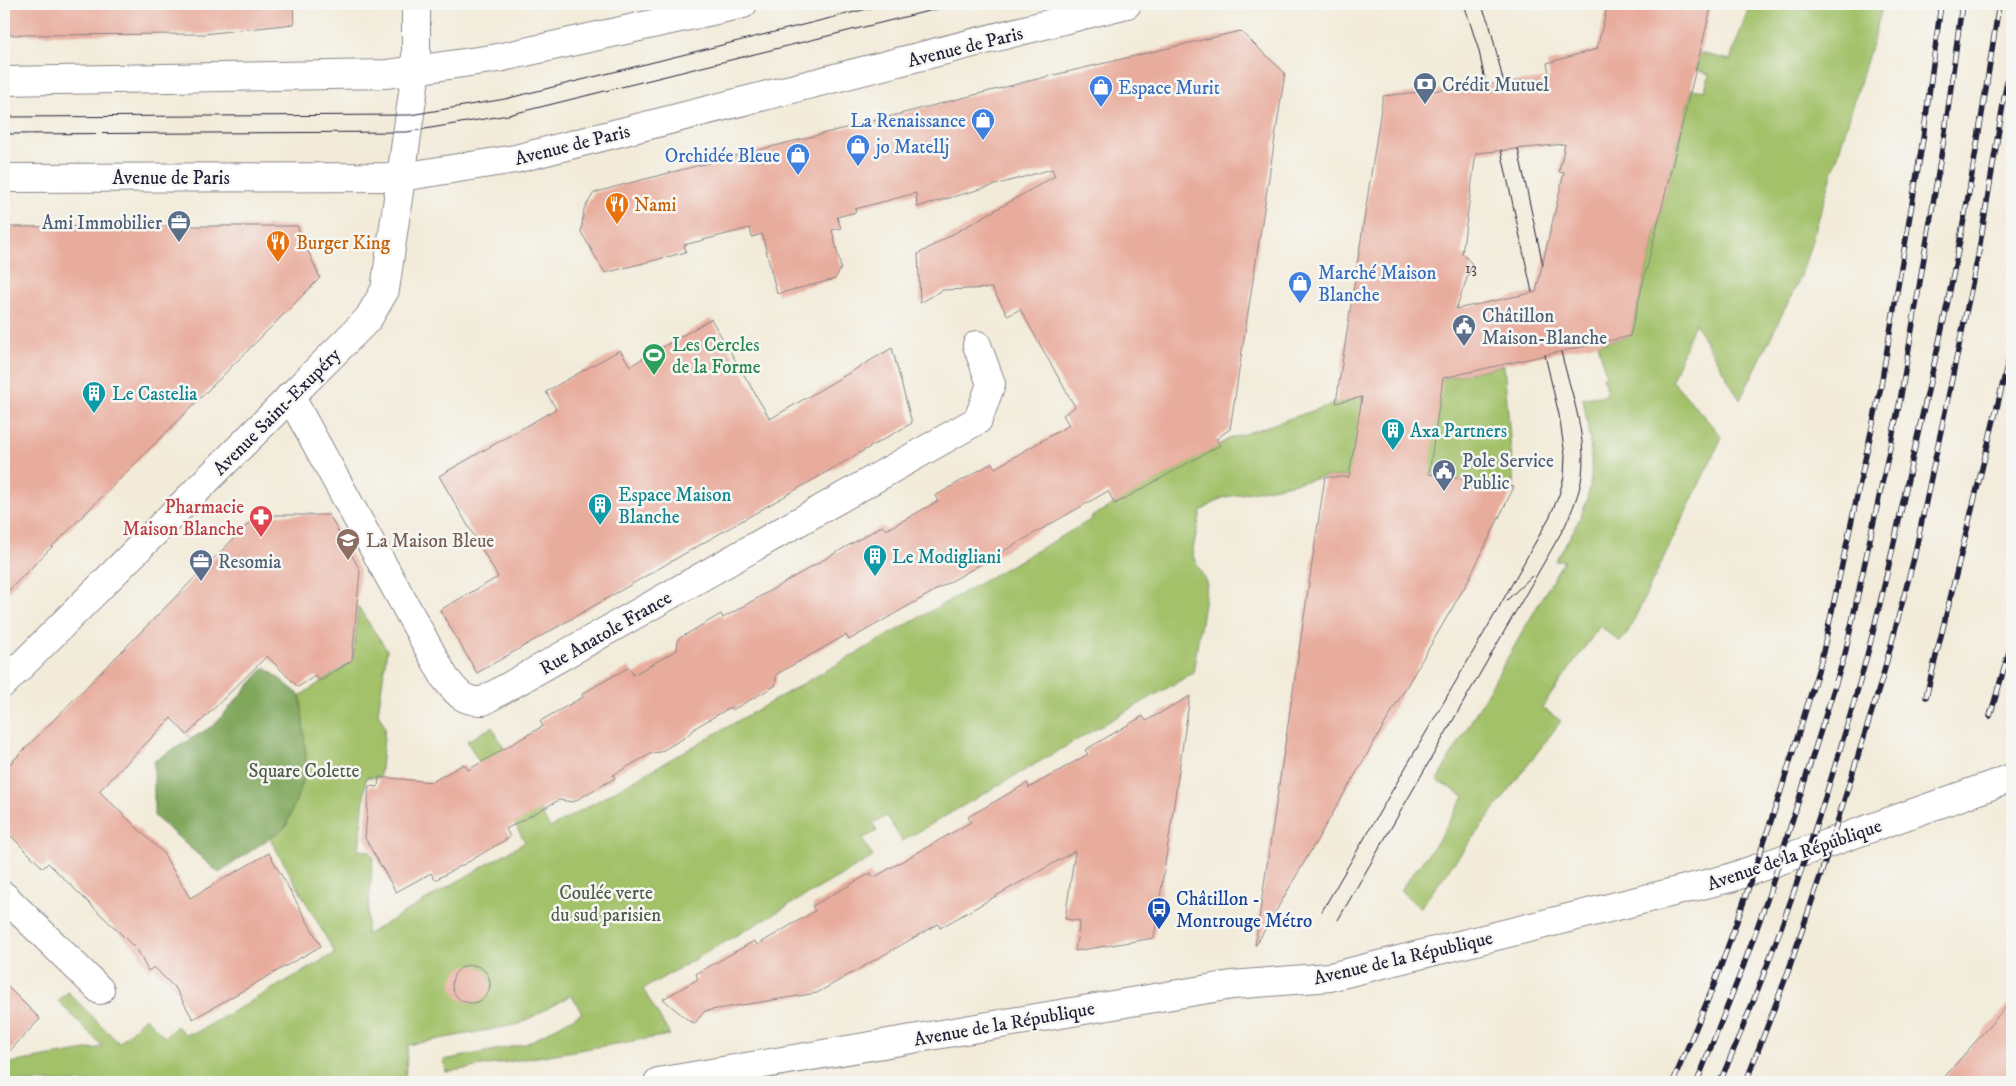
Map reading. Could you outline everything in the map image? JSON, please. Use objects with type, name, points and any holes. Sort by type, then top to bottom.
[{"type":"street","name":"Avenue Saint-Exupéry","points":[[4,683],[368,319],[385,290],[416,71],[416,4]]},
{"type":"street","points":[[4,81],[378,75],[498,58],[743,4]]},
{"type":"street","name":"Avenue de Paris","points":[[4,178],[401,177],[515,159],[1127,4]]},
{"type":"street","name":"Rue Anatole France","points":[[290,396],[445,678],[456,692],[471,702],[483,701],[978,420],[991,384],[977,345]]},
{"type":"street","name":"Avenue de la République","points":[[658,1082],[1232,985],[1330,977],[1730,878],[2012,778]]},
{"type":"street","points":[[4,896],[100,990]]},
{"type":"green space","points":[[1750,4],[1883,4],[1801,276],[1740,400],[1695,323],[1672,380],[1722,437],[1627,634],[1620,642],[1600,626],[1542,707],[1561,721],[1420,908],[1400,890],[1438,841],[1464,796],[1437,780],[1564,560],[1555,561],[1575,528],[1587,500],[1591,479],[1591,456],[1583,398],[1607,395],[1603,376],[1606,375],[1598,344],[1630,336],[1691,89],[1705,91],[1709,74],[1696,70],[1700,53],[1730,60]]},
{"type":"green space","name":"Coulée verte du sud parisien","points":[[1504,365],[1514,487],[1429,474],[1325,477],[1222,498],[1201,511],[1192,554],[1207,584],[1193,673],[902,841],[887,816],[873,823],[877,831],[862,839],[873,857],[643,989],[670,1035],[446,1072],[444,1060],[526,1044],[582,1013],[571,995],[520,1024],[408,1045],[405,1078],[380,1082],[4,1082],[4,1064],[103,1047],[58,1001],[68,992],[119,1043],[145,1017],[165,1037],[177,1026],[185,1034],[197,1032],[335,953],[248,800],[187,735],[208,756],[353,661],[358,607],[387,650],[378,713],[385,727],[380,778],[366,777],[359,850],[369,851],[373,857],[366,935],[525,842],[467,741],[492,727],[550,828],[1229,439],[1336,403]]},
{"type":"green space","name":"Square Colette","points":[[265,667],[301,696],[307,771],[286,827],[219,873],[154,816],[154,761],[214,725]]},
{"type":"building","points":[[4,4],[293,4],[294,24],[204,34],[4,35]]},
{"type":"building","name":"Axa Partners","points":[[1608,4],[1712,4],[1630,336],[1443,378],[1429,474],[1514,487],[1468,581],[1255,945],[1325,477],[1349,477],[1362,397],[1336,403],[1383,96],[1550,78],[1547,63],[1597,49]],"holes":[[[1565,144],[1559,172],[1564,173],[1536,292],[1456,309],[1472,264],[1462,253],[1476,153]]]},
{"type":"building","points":[[1240,31],[1285,73],[1230,429],[1216,439],[1220,445],[1115,504],[1108,491],[849,640],[846,635],[777,674],[775,686],[732,710],[731,707],[698,726],[684,738],[660,752],[652,753],[613,775],[615,778],[573,802],[559,800],[506,829],[510,837],[470,861],[435,880],[431,873],[396,892],[365,838],[369,786],[378,787],[379,777],[432,782],[464,764],[468,770],[543,726],[540,721],[583,697],[582,694],[629,667],[633,675],[677,650],[678,639],[721,614],[723,618],[882,526],[886,530],[938,501],[935,496],[992,463],[995,468],[1069,425],[1063,415],[1075,407],[1020,309],[1008,316],[992,288],[943,290],[920,303],[918,254],[1055,176],[1052,169],[917,207],[916,193],[855,209],[856,212],[837,217],[841,228],[832,230],[841,268],[835,279],[777,294],[762,234],[752,237],[750,228],[684,245],[686,252],[605,273],[581,232],[584,209],[594,193],[1033,80]]},
{"type":"building","name":"Le Castelia","points":[[297,226],[320,278],[4,595],[4,227]]},
{"type":"building","name":"Espace Maison Blanche","points":[[711,319],[770,419],[892,348],[912,423],[477,673],[440,610],[498,577],[439,476],[556,409],[546,392],[561,383],[620,350],[630,366]]},
{"type":"building","points":[[257,515],[329,515],[360,570],[352,660],[321,681],[315,676],[298,687],[267,656],[187,735],[171,718],[99,791],[163,853],[190,898],[269,853],[321,946],[193,1019],[176,989],[154,967],[148,971],[138,951],[124,937],[48,863],[43,868],[4,829],[4,770]]},
{"type":"building","points":[[1190,696],[1154,938],[1075,951],[1080,921],[1065,919],[1075,851],[940,928],[938,924],[817,993],[705,1011],[694,1024],[663,999],[698,979],[696,974],[754,941],[757,945],[815,911],[812,906],[871,873],[873,878],[971,822],[968,817],[1027,783],[1029,788],[1088,754],[1085,750],[1143,716],[1146,721]]},
{"type":"building","points":[[471,965],[484,971],[490,984],[484,997],[471,1003],[458,997],[452,984],[458,971]]},
{"type":"building","points":[[4,983],[40,1019],[4,1057]]},
{"type":"building","points":[[2012,1000],[2012,1073],[2004,1082],[1940,1082]]},
{"type":"tram line","points":[[4,117],[410,115],[505,99],[887,4]]},
{"type":"tram line","points":[[4,134],[407,132],[508,115],[957,4]]},
{"type":"tram line","points":[[1464,4],[1479,51],[1486,86]]},
{"type":"tram line","points":[[1481,4],[1490,26],[1504,84]]},
{"type":"tram line","points":[[1518,149],[1543,265]]},
{"type":"tram line","points":[[1501,150],[1532,292]]},
{"type":"tram line","points":[[1338,920],[1565,526],[1573,508],[1582,475],[1582,444],[1577,413],[1561,352]]},
{"type":"tram line","points":[[1322,911],[1498,609],[1550,516],[1559,495],[1564,477],[1565,455],[1559,415],[1545,355]]},
{"type":"tram line","points":[[1507,600],[1532,576]]},
{"type":"railway","points":[[1673,1082],[1714,985],[1742,907],[1779,797],[1821,661],[1880,391],[1923,139],[1941,4]]},
{"type":"railway","points":[[1697,1082],[1743,967],[1768,897],[1845,654],[1900,401],[1945,132],[1962,4]]},
{"type":"railway","points":[[1720,1082],[1761,982],[1798,881],[1847,726],[1869,647],[1948,302],[1972,177],[1999,4]]},
{"type":"railway","points":[[1746,1082],[1788,972],[1820,877],[1882,679],[1914,558],[1978,256],[2012,50]]},
{"type":"railway","points":[[1926,697],[2012,346]]},
{"type":"railway","points":[[1990,716],[2012,642]]},
{"type":"place","name":"Crédit Mutuel","points":[[1425,105]]},
{"type":"place","name":"Espace Murit","points":[[1101,108]]},
{"type":"place","name":"La Renaissance","points":[[983,141]]},
{"type":"place","name":"jo Matellj","points":[[858,167]]},
{"type":"place","name":"Orchidée Bleue","points":[[798,176]]},
{"type":"place","name":"Nami","points":[[617,225]]},
{"type":"place","name":"Ami Immobilier","points":[[179,243]]},
{"type":"place","name":"Burger King","points":[[278,263]]},
{"type":"place","name":"Marché Maison Blanche","points":[[1300,304]]},
{"type":"place","name":"Châtillon Maison-Blanche","points":[[1464,347]]},
{"type":"place","name":"Les Cercles de la Forme","points":[[654,376]]},
{"type":"place","name":"Le Castelia","points":[[94,414]]},
{"type":"place","name":"Axa Partners","points":[[1393,451]]},
{"type":"place","name":"Pole Service Public","points":[[1444,492]]},
{"type":"place","name":"Espace Maison Blanche","points":[[600,526]]},
{"type":"place","name":"Pharmacie Maison Blanche","points":[[261,538]]},
{"type":"place","name":"La Maison Bleue","points":[[348,561]]},
{"type":"place","name":"Le Modigliani","points":[[875,577]]},
{"type":"place","name":"Resomia","points":[[201,582]]},
{"type":"place","name":"Châtillon - Montrouge Métro","points":[[1159,930]]}]
